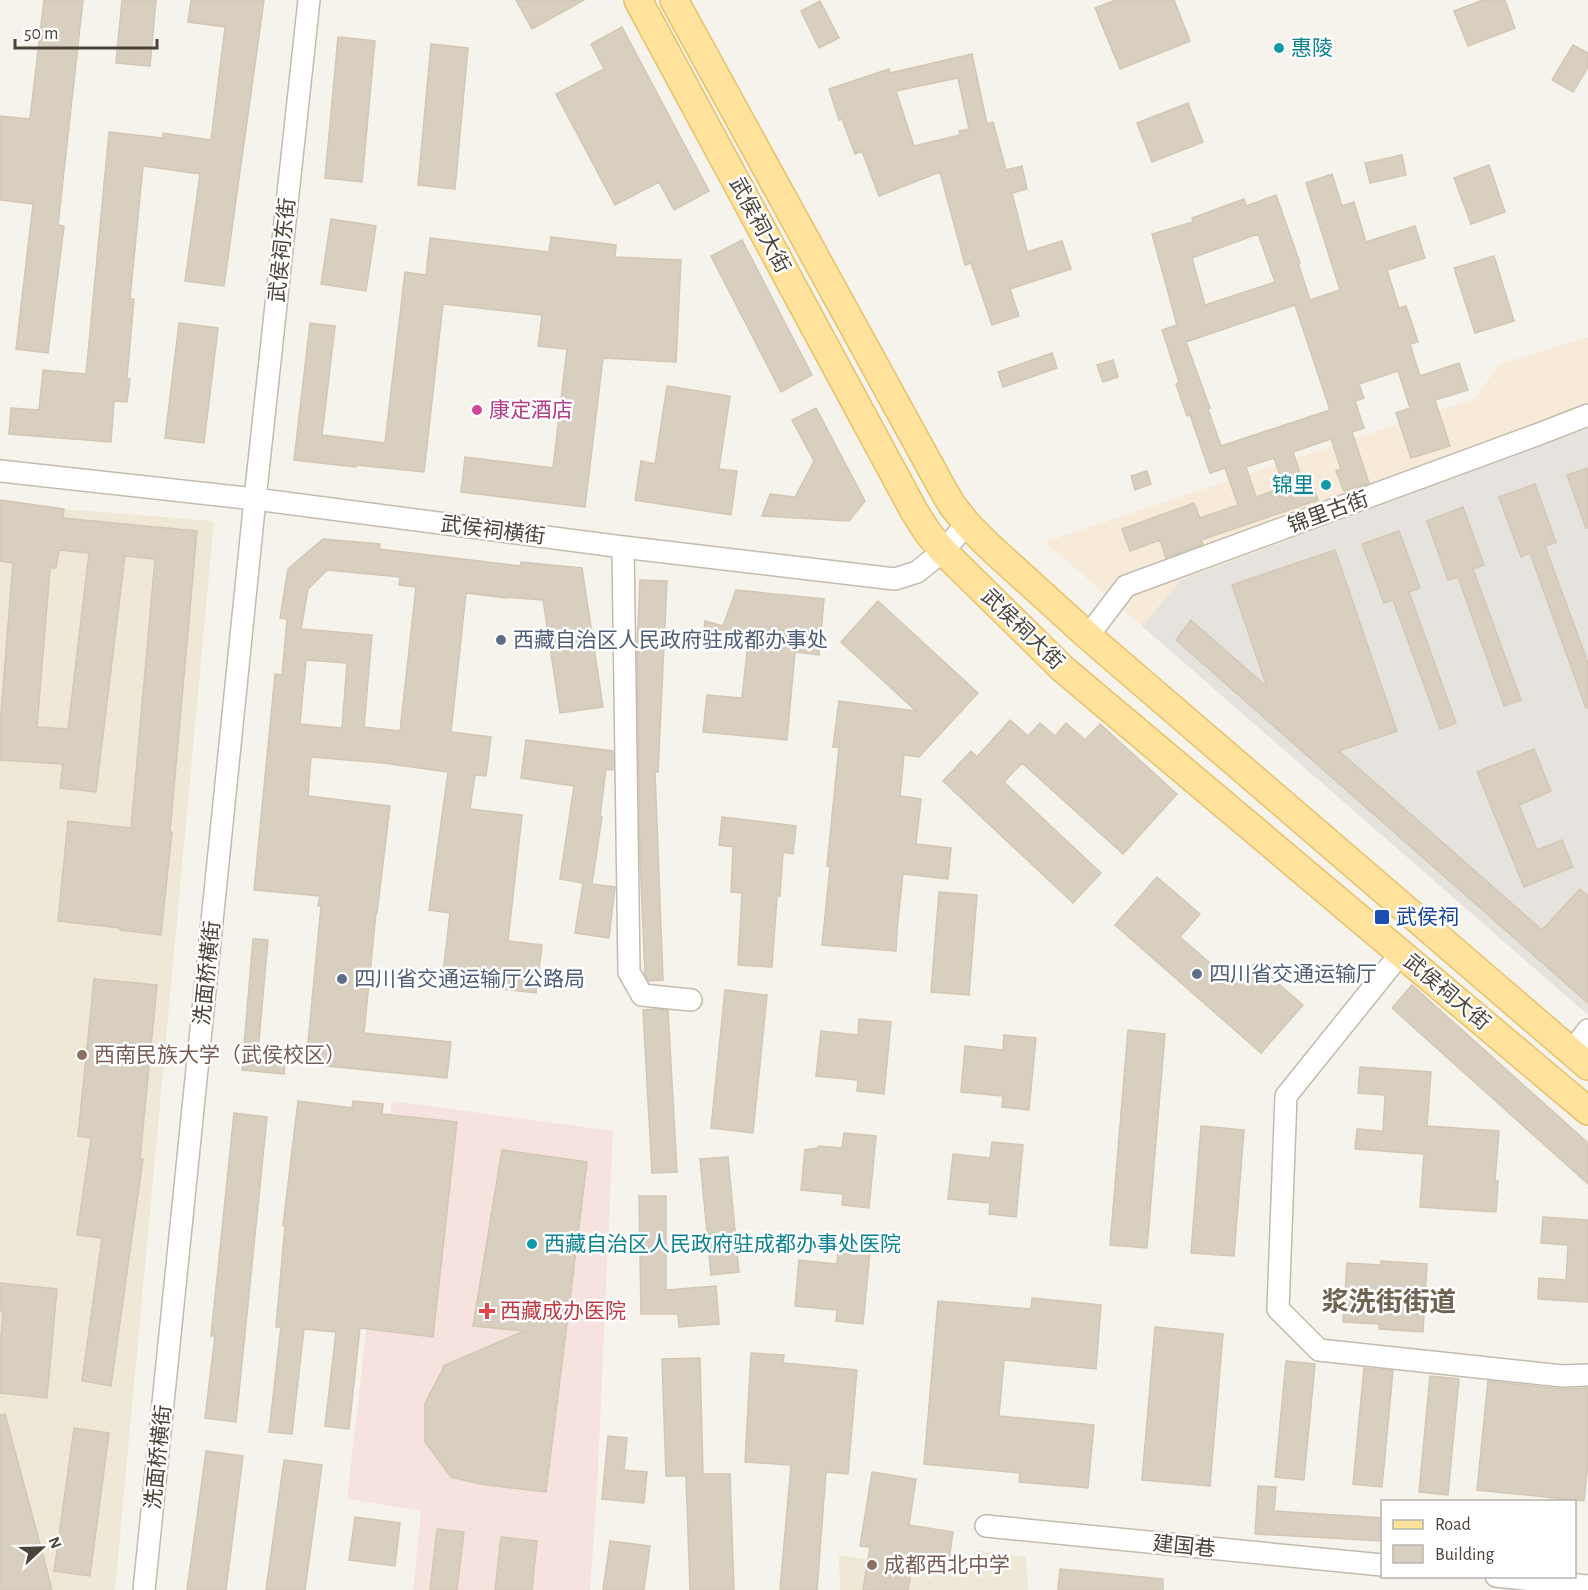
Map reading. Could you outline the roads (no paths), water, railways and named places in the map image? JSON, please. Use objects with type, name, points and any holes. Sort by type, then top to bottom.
[{"type":"main road","name":"武侯祠大街","points":[[638,0],[914,511],[943,551],[1064,669],[1588,1111]]},
{"type":"main road","name":"武侯祠大街","points":[[674,0],[940,486],[967,524],[1088,636],[1580,1060]]},
{"type":"street","name":"武侯祠东街","points":[[255,499],[309,0]]},
{"type":"street","name":"锦里古街","points":[[1088,636],[1126,586],[1588,415]]},
{"type":"street","name":"武侯祠横街","points":[[0,471],[255,499],[622,547],[895,579],[917,572],[943,551],[967,524]]},
{"type":"street","name":"洗面桥横街","points":[[144,1590],[255,499]]},
{"type":"street","points":[[622,547],[629,972],[642,994],[691,1000]]},
{"type":"street","points":[[1401,953],[1286,1096],[1278,1309],[1318,1350],[1562,1376],[1588,1375]]},
{"type":"street","points":[[1580,1060],[1588,1030]]},
{"type":"street","name":"建国巷","points":[[986,1526],[1381,1565]]},
{"type":"street","points":[[1514,1578],[1588,1586]]},
{"type":"place","name":"惠陵","points":[[1279,48]]},
{"type":"place","name":"康定酒店","points":[[477,410]]},
{"type":"place","name":"锦里","points":[[1326,485]]},
{"type":"place","name":"西藏自治区人民政府驻成都办事处","points":[[501,640]]},
{"type":"place","name":"武侯祠","points":[[1382,917]]},
{"type":"place","name":"四川省交通运输厅","points":[[1197,974]]},
{"type":"place","name":"四川省交通运输厅公路局","points":[[342,979]]},
{"type":"place","name":"西南民族大学（武侯校区）","points":[[82,1055]]},
{"type":"place","name":"西藏自治区人民政府驻成都办事处医院","points":[[532,1244]]},
{"type":"place","name":"西藏成办医院","points":[[487,1311]]},
{"type":"place","name":"成都西北中学","points":[[872,1565]]},
{"type":"district","name":"浆洗街街道","points":[[1389,1302]]}]
